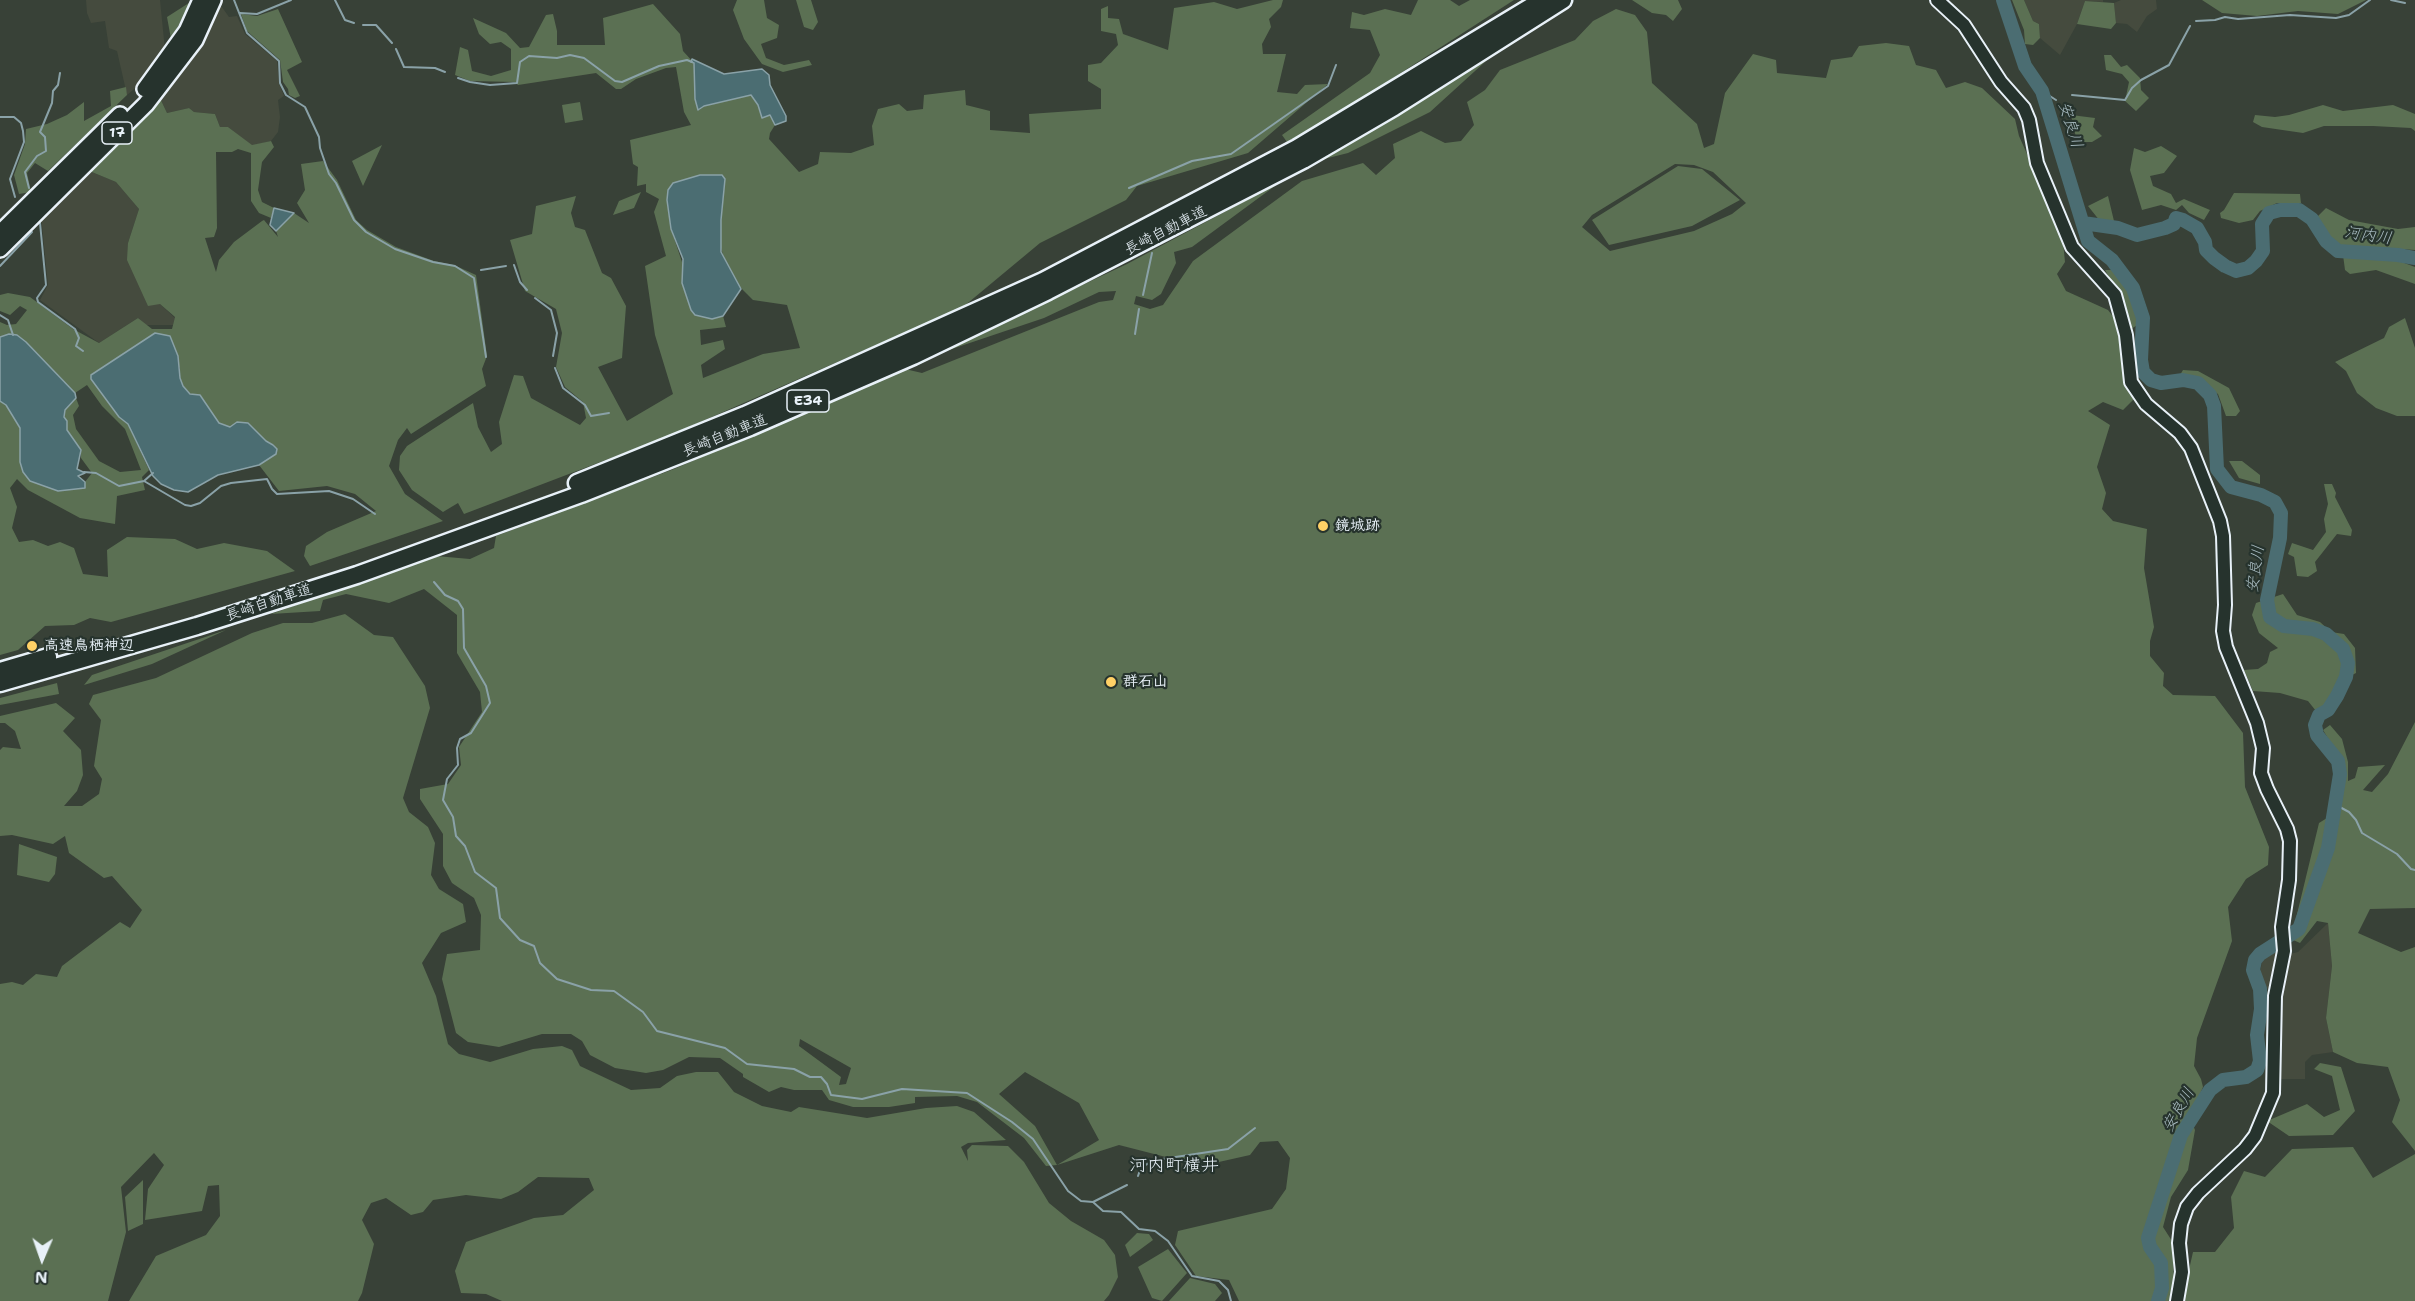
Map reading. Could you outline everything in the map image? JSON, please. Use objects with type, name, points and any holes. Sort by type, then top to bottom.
[{"type":"highway","name":"長崎自動車道","points":[[0,670],[194,616],[353,564],[577,483],[745,415],[1043,280],[1194,202],[1297,148],[1542,0]]},
{"type":"highway","name":"長崎自動車道","points":[[0,682],[197,626],[357,575],[581,494],[750,427],[902,361],[1048,291],[1303,160],[1394,107],[1563,0]]},
{"type":"main road","name":"17","points":[[0,233],[141,95],[187,30],[201,0]]},
{"type":"main road","name":"17","points":[[0,249],[146,104],[195,40],[213,0]]},
{"type":"street","points":[[1937,0],[1964,25],[2001,82],[2024,108],[2029,120],[2037,163],[2072,247],[2115,295],[2126,334],[2132,382],[2146,404],[2175,428],[2191,448],[2220,521],[2223,536],[2225,605],[2223,631],[2226,647],[2258,723],[2263,748],[2261,773],[2287,829],[2290,841],[2289,880],[2282,932],[2284,946],[2275,996],[2272,1093],[2255,1136],[2245,1149],[2198,1192],[2187,1207],[2181,1224],[2179,1243],[2182,1272],[2177,1301]]},
{"type":"shaded area","points":[[86,0],[160,0],[165,50],[139,85],[127,95],[117,51],[109,48],[105,21],[91,23]]},
{"type":"shaded area","points":[[2024,0],[2103,0],[2103,2],[2085,1],[2077,24],[2060,55],[2040,38],[2039,24],[2033,21]]},
{"type":"shaded area","points":[[2121,0],[2156,0],[2157,9],[2147,16],[2137,32],[2127,24],[2116,23],[2114,3]]},
{"type":"shaded area","points":[[219,3],[229,17],[237,16],[245,34],[277,61],[279,83],[284,96],[278,100],[280,117],[278,132],[271,141],[252,146],[228,127],[220,127],[215,114],[194,112],[189,108],[167,113],[159,96]]},
{"type":"shaded area","points":[[87,170],[116,182],[139,209],[128,243],[160,304],[175,318],[173,325],[146,325],[138,318],[99,343],[40,300],[48,285],[41,215]]},
{"type":"shaded area","points":[[2328,923],[2332,966],[2326,1018],[2333,1052],[2312,1055],[2305,1062],[2305,1079],[2277,1079],[2278,995],[2265,987],[2260,972],[2263,957],[2277,952],[2290,954],[2298,952]]},
{"type":"green space","points":[[737,0],[764,0],[767,18],[779,25],[777,38],[761,44],[766,58],[784,65],[809,60],[812,65],[783,72],[762,64],[744,39],[733,10]]},
{"type":"green space","points":[[796,0],[811,0],[818,22],[813,30],[804,27]]},
{"type":"green space","points":[[1273,0],[1283,0],[1281,7],[1269,19],[1271,27],[1262,44],[1263,54],[1286,54],[1277,92],[1297,94],[1305,85],[1328,84],[1248,153],[1137,186],[1126,200],[1040,243],[963,307],[666,437],[464,514],[458,503],[443,512],[412,490],[399,470],[400,456],[407,446],[473,403],[478,427],[491,452],[502,444],[499,422],[514,375],[523,376],[531,398],[580,425],[586,418],[583,402],[565,387],[556,367],[562,333],[556,309],[525,291],[510,240],[532,234],[536,206],[576,196],[571,213],[575,227],[585,230],[602,273],[611,278],[626,306],[622,358],[598,367],[627,421],[673,394],[655,335],[645,266],[666,256],[654,212],[659,199],[646,192],[646,184],[637,186],[638,167],[633,164],[630,140],[691,125],[684,112],[676,67],[666,68],[636,79],[621,89],[616,89],[596,73],[518,85],[515,82],[470,81],[455,75],[460,47],[468,50],[472,71],[491,76],[511,70],[511,49],[501,42],[490,44],[479,34],[473,18],[506,33],[520,48],[529,47],[546,15],[553,14],[557,45],[605,45],[603,18],[653,4],[680,34],[683,51],[694,63],[699,110],[704,106],[751,95],[762,117],[770,115],[775,125],[769,139],[799,172],[818,164],[820,152],[851,153],[874,145],[872,126],[878,109],[899,104],[907,111],[923,109],[924,95],[965,90],[966,105],[990,111],[990,130],[1030,133],[1029,114],[1101,109],[1101,89],[1088,81],[1088,65],[1101,63],[1118,45],[1116,34],[1101,31],[1101,9],[1108,6],[1108,18],[1119,19],[1123,34],[1168,50],[1174,8],[1214,2],[1237,9]],"holes":[[[725,179],[720,244],[724,259],[738,285],[753,300],[787,305],[800,348],[763,354],[703,378],[701,365],[725,349],[723,340],[701,345],[700,330],[726,327],[723,316],[712,319],[683,265],[671,229],[667,200]]]},
{"type":"green space","points":[[1418,0],[1450,0],[1459,6],[1470,0],[1514,0],[1351,105],[1287,142],[1282,135],[1370,73],[1380,55],[1370,30],[1350,28],[1352,12],[1364,15],[1385,9],[1411,15]]},
{"type":"green space","points":[[1632,0],[1678,0],[1682,9],[1673,21],[1666,15],[1652,13]]},
{"type":"green space","points":[[2012,0],[2024,0],[2033,21],[2039,24],[2040,38],[2033,45],[2025,44],[2024,30]]},
{"type":"green space","points":[[2202,0],[2366,0],[2338,14],[2298,11],[2257,16],[2222,13]]},
{"type":"green space","points":[[192,1],[171,39],[167,17]]},
{"type":"green space","points":[[2085,1],[2114,3],[2116,23],[2111,29],[2077,24]]},
{"type":"green space","points":[[278,9],[302,62],[287,70],[300,96],[295,98],[289,95],[283,82],[280,60],[247,31],[241,14],[257,16]]},
{"type":"green space","points":[[1616,9],[1635,15],[1647,32],[1652,83],[1697,124],[1704,148],[1714,144],[1725,93],[1753,54],[1776,60],[1777,73],[1826,78],[1831,60],[1852,57],[1859,46],[1886,43],[1909,46],[1916,65],[1936,70],[1946,88],[1965,82],[1982,88],[2015,119],[2019,136],[2052,210],[2063,242],[2065,262],[2057,274],[2066,291],[2108,310],[2115,319],[2123,350],[2124,385],[2135,398],[2123,410],[2103,402],[2088,411],[2110,425],[2097,467],[2106,493],[2102,509],[2113,521],[2147,529],[2144,568],[2154,627],[2150,641],[2150,656],[2164,673],[2163,686],[2173,695],[2215,696],[2243,733],[2245,787],[2269,847],[2268,865],[2246,879],[2228,907],[2232,941],[2197,1038],[2194,1066],[2203,1087],[2190,1118],[2195,1130],[2188,1170],[2171,1197],[2163,1227],[2172,1241],[2174,1284],[2170,1301],[1239,1301],[1229,1280],[1196,1276],[1175,1245],[1178,1231],[1272,1209],[1286,1189],[1290,1158],[1278,1141],[1260,1142],[1250,1155],[1201,1166],[1119,1145],[1057,1165],[1046,1166],[1024,1138],[977,1102],[957,1096],[915,1097],[915,1103],[889,1107],[853,1107],[829,1100],[822,1090],[794,1090],[781,1087],[769,1092],[743,1077],[743,1074],[720,1058],[689,1057],[663,1070],[646,1073],[615,1068],[590,1055],[582,1041],[571,1034],[542,1034],[499,1047],[468,1042],[456,1033],[442,979],[447,954],[480,950],[481,915],[474,898],[452,883],[443,866],[443,834],[420,799],[420,789],[448,784],[461,765],[459,747],[482,712],[480,692],[457,653],[457,615],[424,589],[389,603],[346,594],[323,600],[320,611],[271,614],[436,556],[470,559],[494,548],[496,536],[674,469],[905,369],[922,373],[1099,302],[1113,300],[1116,291],[1099,292],[1044,318],[931,356],[1127,264],[1279,183],[1192,247],[1174,252],[1176,263],[1161,294],[1152,300],[1136,296],[1134,304],[1150,309],[1163,305],[1193,261],[1302,181],[1363,163],[1376,175],[1395,158],[1393,144],[1421,131],[1445,143],[1461,141],[1474,125],[1467,102],[1485,90],[1500,70],[1575,40],[1593,21]],"holes":[[[1675,164],[1694,165],[1713,172],[1746,203],[1732,214],[1694,231],[1610,251],[1582,227],[1592,215]],[[800,1039],[851,1068],[846,1084],[839,1085],[841,1077],[799,1046]],[[1025,1072],[1079,1103],[1099,1140],[1057,1165],[1035,1126],[999,1094]]]},
{"type":"green space","points":[[2104,55],[2111,55],[2121,67],[2127,65],[2140,78],[2141,90],[2149,98],[2136,111],[2125,101],[2129,82],[2122,74],[2106,70]]},
{"type":"green space","points":[[1486,61],[1430,112],[1348,153],[1312,162]]},
{"type":"green space","points":[[126,87],[127,95],[48,171],[35,163],[27,173],[31,192],[19,194],[14,175],[25,144],[26,129],[47,124],[67,115],[84,102],[84,121],[111,106],[110,91]]},
{"type":"green space","points":[[159,96],[167,113],[189,108],[194,112],[215,114],[220,127],[228,127],[252,145],[271,141],[274,147],[262,162],[258,190],[262,202],[274,208],[271,218],[259,213],[251,201],[251,153],[238,149],[232,152],[216,152],[217,228],[214,237],[205,238],[216,272],[219,260],[234,242],[262,221],[264,220],[278,237],[276,231],[294,213],[309,223],[297,203],[305,190],[301,164],[323,161],[337,180],[356,220],[367,230],[396,247],[434,261],[454,265],[476,275],[487,356],[482,369],[486,386],[411,434],[407,428],[398,440],[389,466],[405,494],[443,521],[310,566],[304,556],[306,546],[327,532],[376,511],[355,494],[327,486],[279,491],[259,465],[267,460],[274,445],[266,441],[248,423],[230,427],[219,423],[183,386],[180,367],[119,417],[128,424],[149,470],[142,477],[145,490],[117,496],[115,524],[80,518],[28,490],[17,479],[10,488],[17,507],[12,528],[19,542],[33,540],[48,546],[60,542],[74,548],[83,574],[108,577],[107,550],[127,537],[175,539],[197,549],[224,543],[267,551],[295,571],[111,622],[90,618],[74,625],[45,626],[18,650],[0,655],[0,401],[6,405],[20,428],[20,462],[31,481],[85,488],[85,482],[92,473],[81,458],[81,450],[66,430],[67,422],[64,417],[65,410],[76,398],[79,406],[73,415],[76,429],[99,461],[120,472],[141,470],[125,429],[102,406],[87,385],[75,393],[26,342],[9,334],[0,337],[0,322],[7,325],[16,324],[27,310],[20,306],[10,315],[0,311],[0,295],[8,293],[30,297],[73,329],[99,343],[138,318],[152,329],[172,329],[175,317],[160,304],[148,306],[127,260],[128,243],[139,209],[116,182],[87,170]]},
{"type":"green space","points":[[580,102],[583,120],[565,123],[562,105]]},
{"type":"green space","points":[[2323,105],[2343,111],[2393,105],[2415,114],[2415,131],[2411,128],[2324,126],[2303,133],[2262,127],[2253,122],[2255,115],[2275,117],[2289,115]]},
{"type":"green space","points":[[2071,115],[2095,118],[2093,127],[2102,136],[2092,142],[2077,142]]},
{"type":"green space","points":[[382,145],[363,186],[352,161]]},
{"type":"green space","points":[[2161,146],[2177,156],[2164,173],[2150,176],[2153,186],[2171,194],[2176,203],[2184,199],[2210,210],[2204,220],[2189,213],[2182,205],[2176,210],[2161,205],[2142,210],[2130,170],[2134,148],[2145,152]]},
{"type":"green space","points":[[1678,166],[1702,169],[1740,200],[1692,226],[1609,245],[1592,220]]},
{"type":"green space","points":[[641,192],[634,208],[613,215],[619,201]]},
{"type":"green space","points":[[2234,193],[2300,194],[2301,203],[2277,203],[2260,211],[2253,220],[2239,223],[2221,218],[2220,213]]},
{"type":"green space","points":[[2108,196],[2114,221],[2100,221],[2088,206]]},
{"type":"green space","points":[[2326,208],[2349,220],[2398,229],[2415,227],[2415,250],[2400,249],[2399,261],[2415,267],[2415,284],[2376,270],[2350,274],[2345,270],[2343,255],[2316,218]]},
{"type":"green space","points":[[2105,270],[2115,270],[2132,294],[2139,324],[2131,329],[2120,296]]},
{"type":"green space","points":[[2405,318],[2415,348],[2415,416],[2397,416],[2376,408],[2357,393],[2346,371],[2335,362],[2384,338],[2389,327]]},
{"type":"green space","points":[[2183,370],[2198,371],[2229,388],[2240,411],[2236,416],[2226,416],[2218,394],[2198,380],[2180,375]]},
{"type":"green space","points":[[2229,461],[2242,461],[2260,475],[2260,484],[2239,478]]},
{"type":"green space","points":[[2324,484],[2332,484],[2336,493],[2335,497],[2352,530],[2351,536],[2337,534],[2315,562],[2317,571],[2308,577],[2297,576],[2294,557],[2288,554],[2292,543],[2313,550],[2326,532],[2324,519],[2328,504]]},
{"type":"green space","points":[[2283,594],[2297,615],[2320,622],[2331,632],[2344,634],[2355,648],[2356,673],[2340,681],[2326,708],[2316,711],[2308,701],[2280,693],[2253,691],[2244,670],[2258,669],[2267,663],[2270,652],[2278,648],[2259,633],[2252,615],[2256,603]]},
{"type":"green space","points":[[345,614],[374,635],[393,637],[425,686],[430,708],[403,798],[409,812],[428,827],[435,843],[431,875],[439,889],[463,904],[466,922],[441,933],[422,963],[436,996],[448,1044],[459,1054],[490,1062],[533,1049],[562,1046],[572,1050],[580,1066],[631,1090],[660,1088],[677,1076],[696,1072],[718,1072],[734,1092],[762,1106],[791,1112],[799,1107],[867,1118],[926,1108],[957,1106],[974,1112],[1006,1140],[968,1143],[961,1147],[968,1161],[967,1150],[972,1145],[1008,1146],[1024,1162],[1049,1203],[1071,1221],[1104,1240],[1115,1255],[1118,1277],[1104,1301],[502,1301],[486,1294],[461,1293],[455,1271],[466,1242],[534,1218],[563,1215],[594,1190],[589,1178],[538,1177],[518,1192],[501,1199],[466,1195],[433,1200],[423,1212],[411,1215],[386,1198],[371,1203],[362,1220],[374,1244],[358,1301],[129,1301],[156,1256],[206,1235],[220,1216],[219,1185],[208,1186],[202,1211],[145,1220],[148,1189],[164,1165],[154,1153],[121,1187],[126,1232],[108,1301],[0,1301],[0,984],[12,982],[23,985],[36,974],[57,977],[62,966],[120,922],[130,928],[142,910],[112,876],[104,878],[69,853],[65,836],[53,844],[12,835],[0,836],[0,750],[3,747],[21,749],[15,731],[5,723],[0,723],[0,716],[56,703],[75,718],[63,731],[81,750],[83,775],[77,791],[64,806],[82,806],[99,794],[102,779],[94,766],[101,720],[89,704],[93,695],[156,678],[252,633],[283,623],[312,623]]},
{"type":"green space","points":[[226,630],[152,664],[84,685],[92,675]]},
{"type":"green space","points":[[57,683],[59,694],[0,705],[0,698]]},
{"type":"green space","points":[[2415,722],[2415,908],[2370,909],[2358,933],[2401,952],[2415,947],[2415,1151],[2392,1122],[2400,1100],[2388,1067],[2357,1063],[2333,1052],[2326,1018],[2332,966],[2328,923],[2317,921],[2300,943],[2291,939],[2319,823],[2327,818],[2336,818],[2343,763],[2323,730],[2330,725],[2342,739],[2348,762],[2348,781],[2355,778],[2358,767],[2385,765],[2363,790],[2372,792],[2388,774]]},
{"type":"green space","points":[[19,844],[57,857],[55,874],[49,882],[17,875]]},
{"type":"green space","points":[[2320,1063],[2341,1067],[2355,1111],[2333,1135],[2289,1136],[2267,1121],[2307,1104],[2324,1117],[2340,1110],[2332,1076],[2314,1069]]},
{"type":"green space","points":[[2353,1147],[2373,1178],[2415,1154],[2415,1301],[2182,1301],[2193,1252],[2215,1252],[2234,1228],[2231,1197],[2244,1171],[2265,1177],[2292,1149]]},
{"type":"green space","points":[[143,1180],[143,1224],[128,1231],[125,1197]]},
{"type":"green space","points":[[1137,1233],[1149,1234],[1153,1240],[1130,1257],[1125,1245]]},
{"type":"green space","points":[[1168,1249],[1187,1273],[1162,1301],[1152,1298],[1138,1267]]},
{"type":"green space","points":[[1190,1278],[1215,1284],[1222,1293],[1215,1301],[1169,1301]]},
{"type":"water","points":[[692,59],[724,74],[762,69],[769,75],[770,85],[786,116],[786,121],[775,125],[770,115],[762,118],[758,105],[751,95],[704,106],[698,110]]},
{"type":"water","points":[[700,175],[722,175],[725,179],[721,252],[741,289],[723,316],[712,319],[695,315],[691,310],[682,283],[683,259],[671,229],[667,200],[668,190],[673,183]]},
{"type":"water","points":[[274,208],[294,213],[276,231],[270,225]]},
{"type":"water","points":[[155,333],[170,336],[178,356],[183,386],[190,394],[200,395],[219,423],[230,427],[237,422],[248,423],[277,449],[276,454],[259,465],[218,475],[188,492],[174,490],[161,484],[153,476],[128,424],[119,417],[91,379],[91,375]]},
{"type":"water","points":[[9,334],[17,335],[26,342],[75,393],[76,398],[65,410],[64,417],[67,421],[67,430],[81,450],[77,469],[85,473],[78,476],[85,482],[85,488],[58,491],[30,481],[23,472],[20,462],[20,428],[6,405],[0,401],[0,337]]},
{"type":"waterway","points":[[234,0],[247,33],[279,61],[280,83],[286,95],[305,107],[319,137],[320,148],[329,174],[336,183],[354,220],[366,232],[395,249],[433,262],[455,266],[474,278],[486,357]]},
{"type":"waterway","points":[[240,13],[257,14],[291,0]]},
{"type":"waterway","points":[[335,0],[345,20],[354,23]]},
{"type":"waterway","name":"安良川","points":[[2003,0],[2025,66],[2042,91],[2088,241],[2112,260],[2133,288],[2143,318],[2141,360],[2143,372],[2151,380],[2161,383],[2183,380],[2198,383],[2210,395],[2214,406],[2217,469],[2231,487],[2261,495],[2275,502],[2281,513],[2280,538],[2267,600],[2270,617],[2284,626],[2313,629],[2326,634],[2343,649],[2348,663],[2346,677],[2337,696],[2328,710],[2319,715],[2315,725],[2317,735],[2338,761],[2340,774],[2328,848],[2299,929],[2260,954],[2255,960],[2253,970],[2260,989],[2261,1009],[2257,1035],[2260,1061],[2257,1070],[2246,1077],[2223,1080],[2210,1090],[2181,1135],[2148,1238],[2150,1247],[2161,1263],[2162,1288],[2158,1301]]},
{"type":"waterway","points":[[2196,21],[2225,17],[2238,19],[2290,15],[2336,18],[2349,15],[2370,0]]},
{"type":"waterway","points":[[2391,0],[2405,3]]},
{"type":"waterway","points":[[363,25],[376,25],[392,43]]},
{"type":"waterway","points":[[2072,95],[2125,100],[2132,88],[2141,80],[2169,65],[2190,26]]},
{"type":"waterway","points":[[396,49],[404,67],[435,68],[445,72]]},
{"type":"waterway","points":[[458,78],[490,85],[517,83],[520,62],[529,56],[557,58],[570,55],[584,58],[615,81],[622,82],[659,66],[687,60],[692,62]]},
{"type":"waterway","points":[[1129,188],[1192,161],[1231,154],[1328,86],[1336,65]]},
{"type":"waterway","points":[[29,188],[25,172],[37,156],[46,151],[45,137],[40,132],[52,103],[53,91],[58,85],[60,73]]},
{"type":"waterway","points":[[2042,91],[2056,100]]},
{"type":"waterway","points":[[0,117],[14,117],[21,123],[23,131],[24,142],[10,179],[15,197]]},
{"type":"waterway","name":"河内川","points":[[2083,223],[2118,228],[2137,235],[2165,228],[2174,224],[2176,218],[2183,220],[2197,228],[2205,242],[2206,250],[2214,258],[2236,271],[2248,268],[2263,251],[2262,224],[2269,213],[2280,210],[2299,210],[2312,219],[2326,241],[2338,251],[2415,258]]},
{"type":"waterway","points":[[40,223],[46,285],[37,298],[38,302],[75,329],[79,338],[76,346],[83,351]]},
{"type":"waterway","points":[[0,266],[32,232]]},
{"type":"waterway","points":[[1143,295],[1152,253]]},
{"type":"waterway","points":[[514,265],[520,282],[527,290]]},
{"type":"waterway","points":[[481,270],[506,266]]},
{"type":"waterway","points":[[535,298],[551,310],[557,333],[553,356]]},
{"type":"waterway","points":[[1135,334],[1139,309]]},
{"type":"waterway","points":[[0,315],[8,320],[13,335]]},
{"type":"waterway","points":[[555,368],[563,388],[585,405],[591,416],[609,413]]},
{"type":"waterway","points":[[84,472],[96,473],[119,486],[144,481],[185,505],[191,506],[200,503],[221,486],[267,479],[277,494],[329,491],[353,499],[375,514]]},
{"type":"waterway","points":[[144,481],[153,473]]},
{"type":"waterway","points":[[434,582],[445,595],[458,601],[463,609],[464,648],[486,686],[490,703],[471,733],[460,739],[457,748],[458,765],[447,779],[443,800],[453,817],[456,836],[465,846],[475,872],[496,888],[500,918],[520,940],[534,946],[540,963],[557,979],[591,990],[614,991],[643,1012],[657,1031],[725,1048],[747,1064],[794,1069],[810,1077],[821,1077],[827,1084],[831,1095],[862,1099],[902,1089],[967,1093],[1012,1122],[1033,1139],[1068,1191],[1081,1201],[1093,1202],[1103,1211],[1121,1212],[1139,1229],[1155,1231],[1168,1241],[1192,1276],[1219,1281],[1228,1290],[1231,1301]]},
{"type":"waterway","points":[[2336,805],[2349,812],[2362,833],[2397,854],[2411,869],[2415,870]]},
{"type":"waterway","points":[[1138,1176],[1141,1167],[1156,1160],[1228,1149],[1255,1128]]},
{"type":"waterway","points":[[1093,1202],[1127,1185]]},
{"type":"place","name":"鏡城跡","points":[[1323,526]]},
{"type":"place","name":"高速鳥栖神辺","points":[[32,646]]},
{"type":"place","name":"群石山","points":[[1111,682]]},
{"type":"district","name":"河内町横井","points":[[1174,1166]]}]
